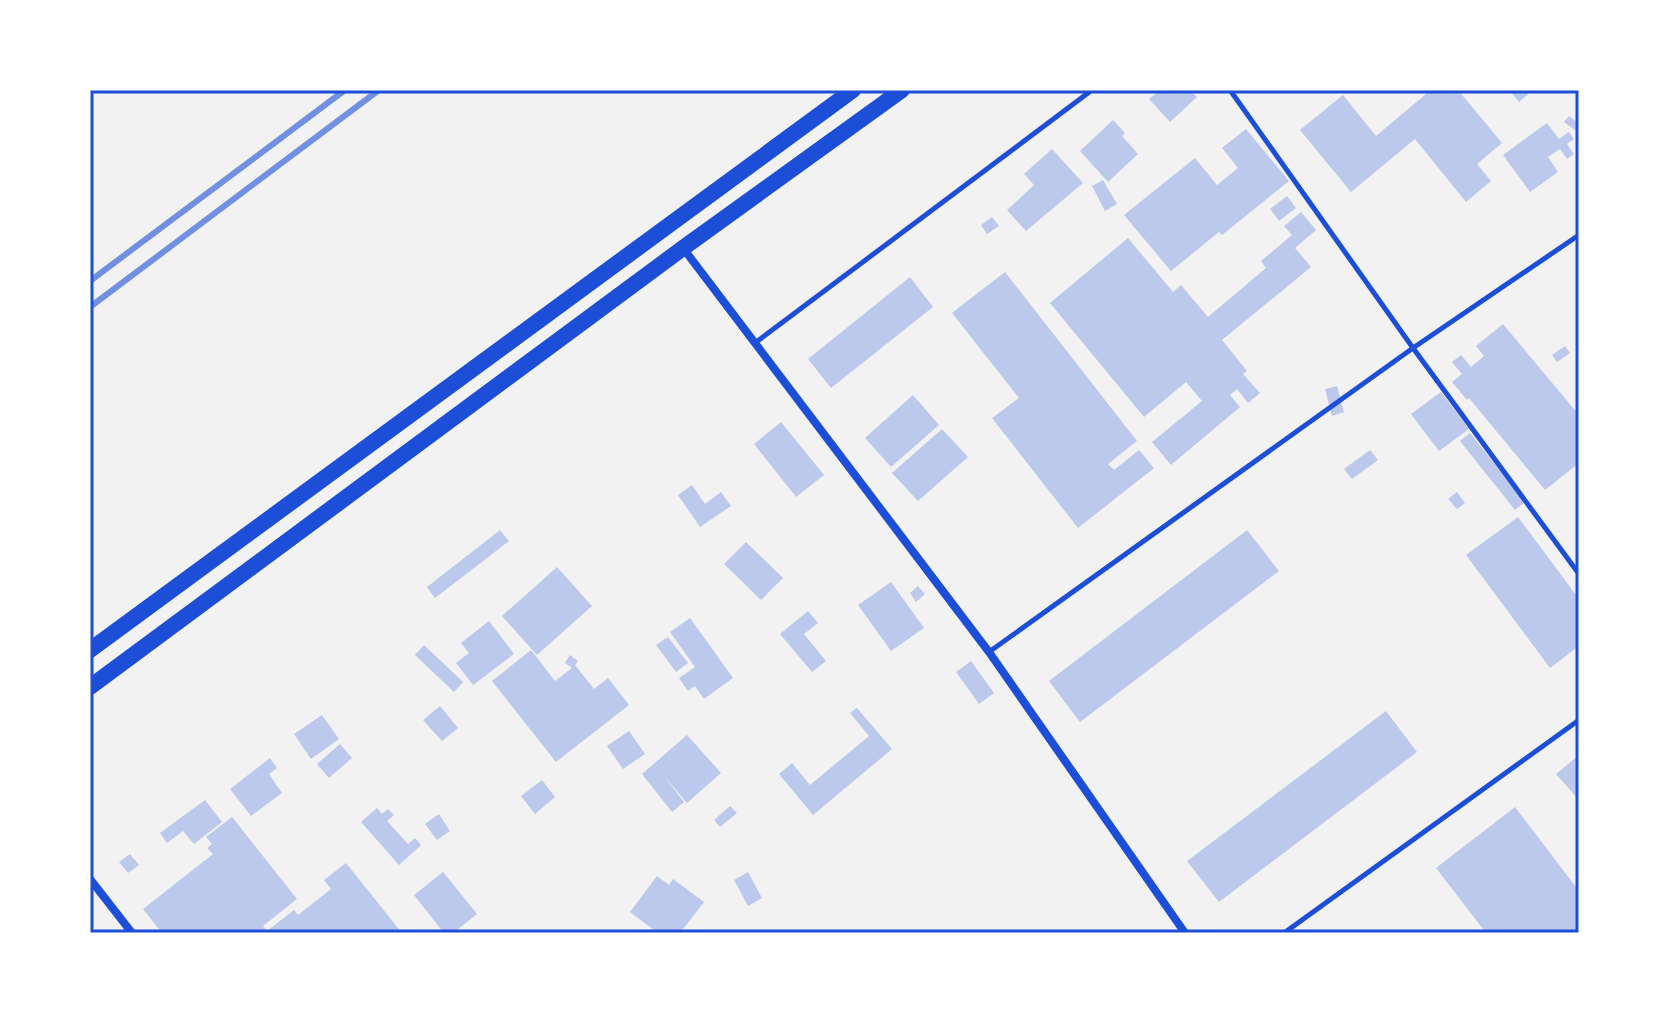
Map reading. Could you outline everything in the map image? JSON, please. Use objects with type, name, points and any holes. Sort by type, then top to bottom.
[{"type":"highway","points":[[90,650],[853,90]]},
{"type":"highway","points":[[90,687],[683,248],[902,90]]},
{"type":"street","points":[[683,248],[989,652],[1185,933]]},
{"type":"street","points":[[90,879],[132,933]]},
{"type":"lane","points":[[755,343],[1092,90]]},
{"type":"lane","points":[[1230,90],[1413,348],[1579,574]]},
{"type":"lane","points":[[989,652],[1413,348],[1579,235]]},
{"type":"lane","points":[[1284,933],[1579,720]]},
{"type":"building","points":[[1160,90],[1190,90],[1197,97],[1170,122],[1149,99]]},
{"type":"building","points":[[1423,90],[1458,90],[1502,143],[1477,164],[1491,181],[1466,202],[1415,139],[1351,192],[1300,130],[1343,95],[1376,136],[1426,94]]},
{"type":"building","points":[[1509,90],[1533,90],[1519,102]]},
{"type":"building","points":[[1569,116],[1579,123],[1579,133],[1564,122]]},
{"type":"building","points":[[1113,120],[1138,154],[1108,182],[1080,151]]},
{"type":"building","points":[[1547,123],[1559,139],[1569,132],[1574,139],[1567,144],[1574,154],[1567,159],[1560,149],[1548,157],[1558,172],[1530,192],[1503,155]]},
{"type":"building","points":[[1246,129],[1289,181],[1171,271],[1124,215],[1195,158],[1217,185],[1238,168],[1222,148]]},
{"type":"building","points":[[1052,149],[1083,183],[1026,231],[1007,210],[1034,185],[1024,174]]},
{"type":"building","points":[[1103,180],[1117,204],[1105,211],[1092,186]]},
{"type":"building","points":[[1287,196],[1296,208],[1279,221],[1270,209]]},
{"type":"building","points":[[1301,212],[1316,230],[1295,248],[1311,267],[1222,340],[1247,371],[1243,374],[1260,393],[1248,403],[1237,389],[1230,395],[1240,407],[1171,465],[1152,442],[1202,401],[1186,382],[1144,417],[1050,303],[1128,238],[1173,292],[1181,285],[1208,317],[1266,268],[1261,261],[1292,235],[1284,226]]},
{"type":"building","points":[[992,217],[999,226],[987,234],[981,225]]},
{"type":"building","points":[[1005,272],[1137,441],[1108,464],[1114,470],[1139,450],[1154,468],[1078,528],[992,418],[1019,398],[952,313]]},
{"type":"building","points":[[910,277],[933,307],[831,388],[808,359]]},
{"type":"building","points":[[1503,324],[1579,415],[1579,463],[1545,490],[1469,398],[1467,400],[1452,382],[1462,374],[1452,362],[1461,355],[1471,367],[1484,356],[1476,346]]},
{"type":"building","points":[[1565,346],[1570,353],[1557,362],[1552,355]]},
{"type":"building","points":[[1337,386],[1344,412],[1332,416],[1325,389]]},
{"type":"building","points":[[1441,392],[1469,429],[1439,451],[1411,414]]},
{"type":"building","points":[[913,395],[939,425],[891,467],[865,438]]},
{"type":"building","points":[[781,422],[824,475],[796,497],[754,444]]},
{"type":"building","points":[[942,429],[968,457],[918,501],[892,473]]},
{"type":"building","points":[[1470,433],[1525,502],[1515,510],[1460,441]]},
{"type":"building","points":[[1370,450],[1378,460],[1352,479],[1344,469]]},
{"type":"building","points":[[692,485],[705,504],[721,492],[731,506],[700,527],[678,495]]},
{"type":"building","points":[[1457,492],[1465,503],[1457,509],[1448,499]]},
{"type":"building","points":[[1518,517],[1579,599],[1579,646],[1550,668],[1466,555]]},
{"type":"building","points":[[500,530],[509,541],[435,598],[427,587]]},
{"type":"building","points":[[1247,530],[1279,571],[1080,722],[1049,681]]},
{"type":"building","points":[[746,542],[783,578],[761,600],[724,564]]},
{"type":"building","points":[[557,567],[592,606],[537,655],[502,616]]},
{"type":"building","points":[[891,582],[924,628],[891,651],[858,605]]},
{"type":"building","points":[[918,586],[925,594],[916,602],[910,593]]},
{"type":"building","points":[[808,611],[818,623],[804,634],[826,661],[812,672],[780,634]]},
{"type":"building","points":[[690,618],[733,678],[704,699],[695,686],[688,691],[679,678],[695,667],[670,632]]},
{"type":"building","points":[[489,621],[514,654],[473,685],[456,663],[469,653],[461,643]]},
{"type":"building","points":[[668,637],[688,663],[676,672],[656,645]]},
{"type":"building","points":[[424,645],[463,682],[454,692],[415,655]]},
{"type":"building","points":[[531,650],[555,681],[572,668],[565,663],[570,655],[578,661],[575,665],[594,689],[608,678],[629,705],[556,762],[492,681]]},
{"type":"building","points":[[971,661],[994,693],[979,704],[956,672]]},
{"type":"building","points":[[440,706],[458,728],[442,741],[423,720]]},
{"type":"building","points":[[857,708],[892,749],[813,815],[779,774],[792,763],[810,785],[869,736],[850,713]]},
{"type":"building","points":[[1386,711],[1417,752],[1219,902],[1187,861]]},
{"type":"building","points":[[322,715],[339,739],[311,759],[294,734]]},
{"type":"building","points":[[629,731],[645,754],[623,769],[607,746]]},
{"type":"building","points":[[687,735],[721,773],[687,803],[664,776],[684,802],[672,812],[642,774]]},
{"type":"building","points":[[340,744],[352,758],[329,778],[317,764]]},
{"type":"building","points":[[1579,755],[1579,800],[1556,774]]},
{"type":"building","points":[[270,758],[277,768],[269,774],[282,793],[251,816],[230,789]]},
{"type":"building","points":[[542,780],[555,797],[535,814],[521,796]]},
{"type":"building","points":[[205,800],[222,822],[194,844],[183,831],[167,843],[160,833]]},
{"type":"building","points":[[730,806],[737,813],[720,827],[714,820]]},
{"type":"building","points":[[1515,807],[1579,891],[1579,933],[1486,933],[1436,868]]},
{"type":"building","points":[[377,808],[382,814],[388,809],[394,815],[387,821],[408,844],[415,838],[421,845],[399,865],[361,822]]},
{"type":"building","points":[[439,814],[450,831],[437,840],[425,824]]},
{"type":"building","points":[[232,817],[297,899],[263,926],[267,931],[294,910],[298,915],[331,889],[324,880],[346,863],[402,933],[162,933],[143,909],[213,854],[207,848],[212,844],[206,837]]},
{"type":"building","points":[[130,854],[139,865],[128,873],[119,862]]},
{"type":"building","points":[[443,872],[477,914],[453,933],[444,933],[414,895]]},
{"type":"building","points":[[748,872],[762,898],[748,906],[734,880]]},
{"type":"building","points":[[657,876],[669,885],[673,879],[704,902],[680,933],[658,933],[630,912]]},
{"type":"railway","points":[[90,281],[345,90]]},
{"type":"railway","points":[[90,307],[379,90]]}]
